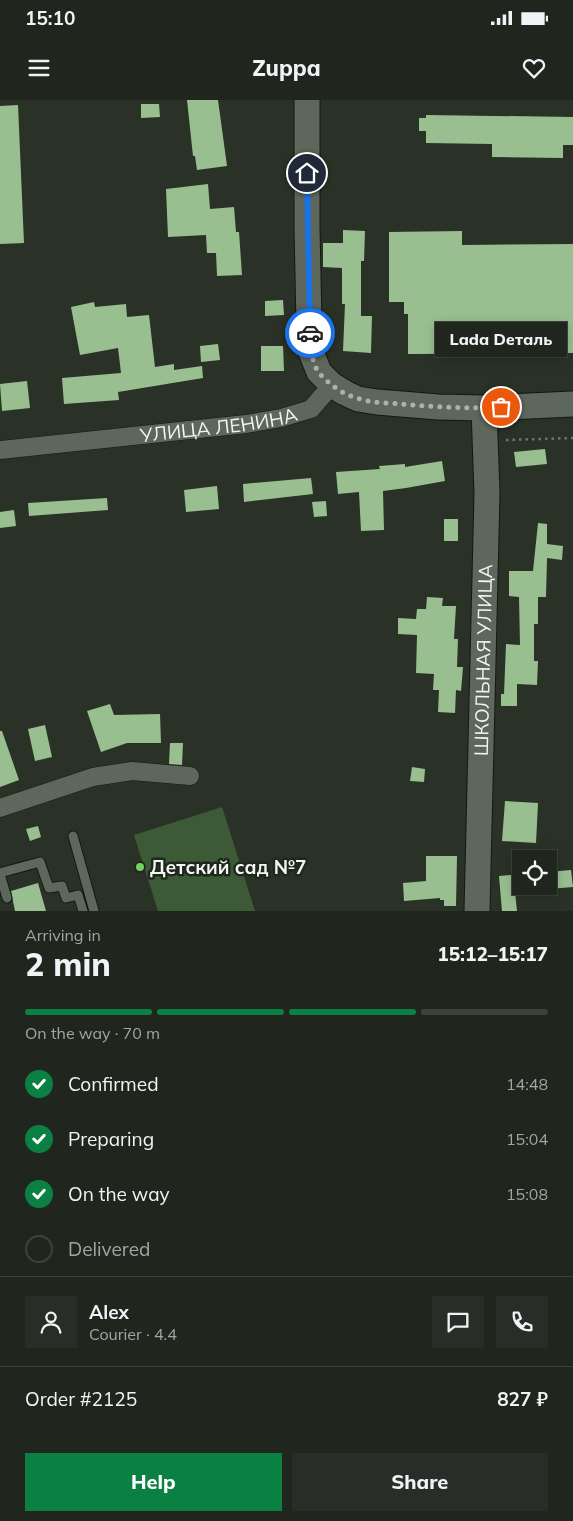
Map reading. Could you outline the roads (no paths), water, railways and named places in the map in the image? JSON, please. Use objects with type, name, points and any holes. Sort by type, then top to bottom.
[{"type":"street","points":[[307,100],[309,323],[314,363],[319,372],[332,385],[345,393],[358,399],[377,402],[438,407],[484,408],[573,404]]},
{"type":"street","name":"УЛИЦА ЛЕНИНА","points":[[0,450],[236,425],[281,418],[311,409],[332,385]]},
{"type":"street","name":"ШКОЛЬНАЯ УЛИЦА","points":[[477,911],[487,502],[484,408]]},
{"type":"street","points":[[0,808],[93,778],[132,771],[190,776]]},
{"type":"lane","points":[[73,836],[89,910]]},
{"type":"lane","points":[[7,898],[0,874],[40,862],[48,888],[62,886],[66,898],[78,895],[89,910]]},
{"type":"place","name":"Lada Dеталь","points":[[501,407]]},
{"type":"place","name":"Детский сад №7","points":[[140,867]]}]
